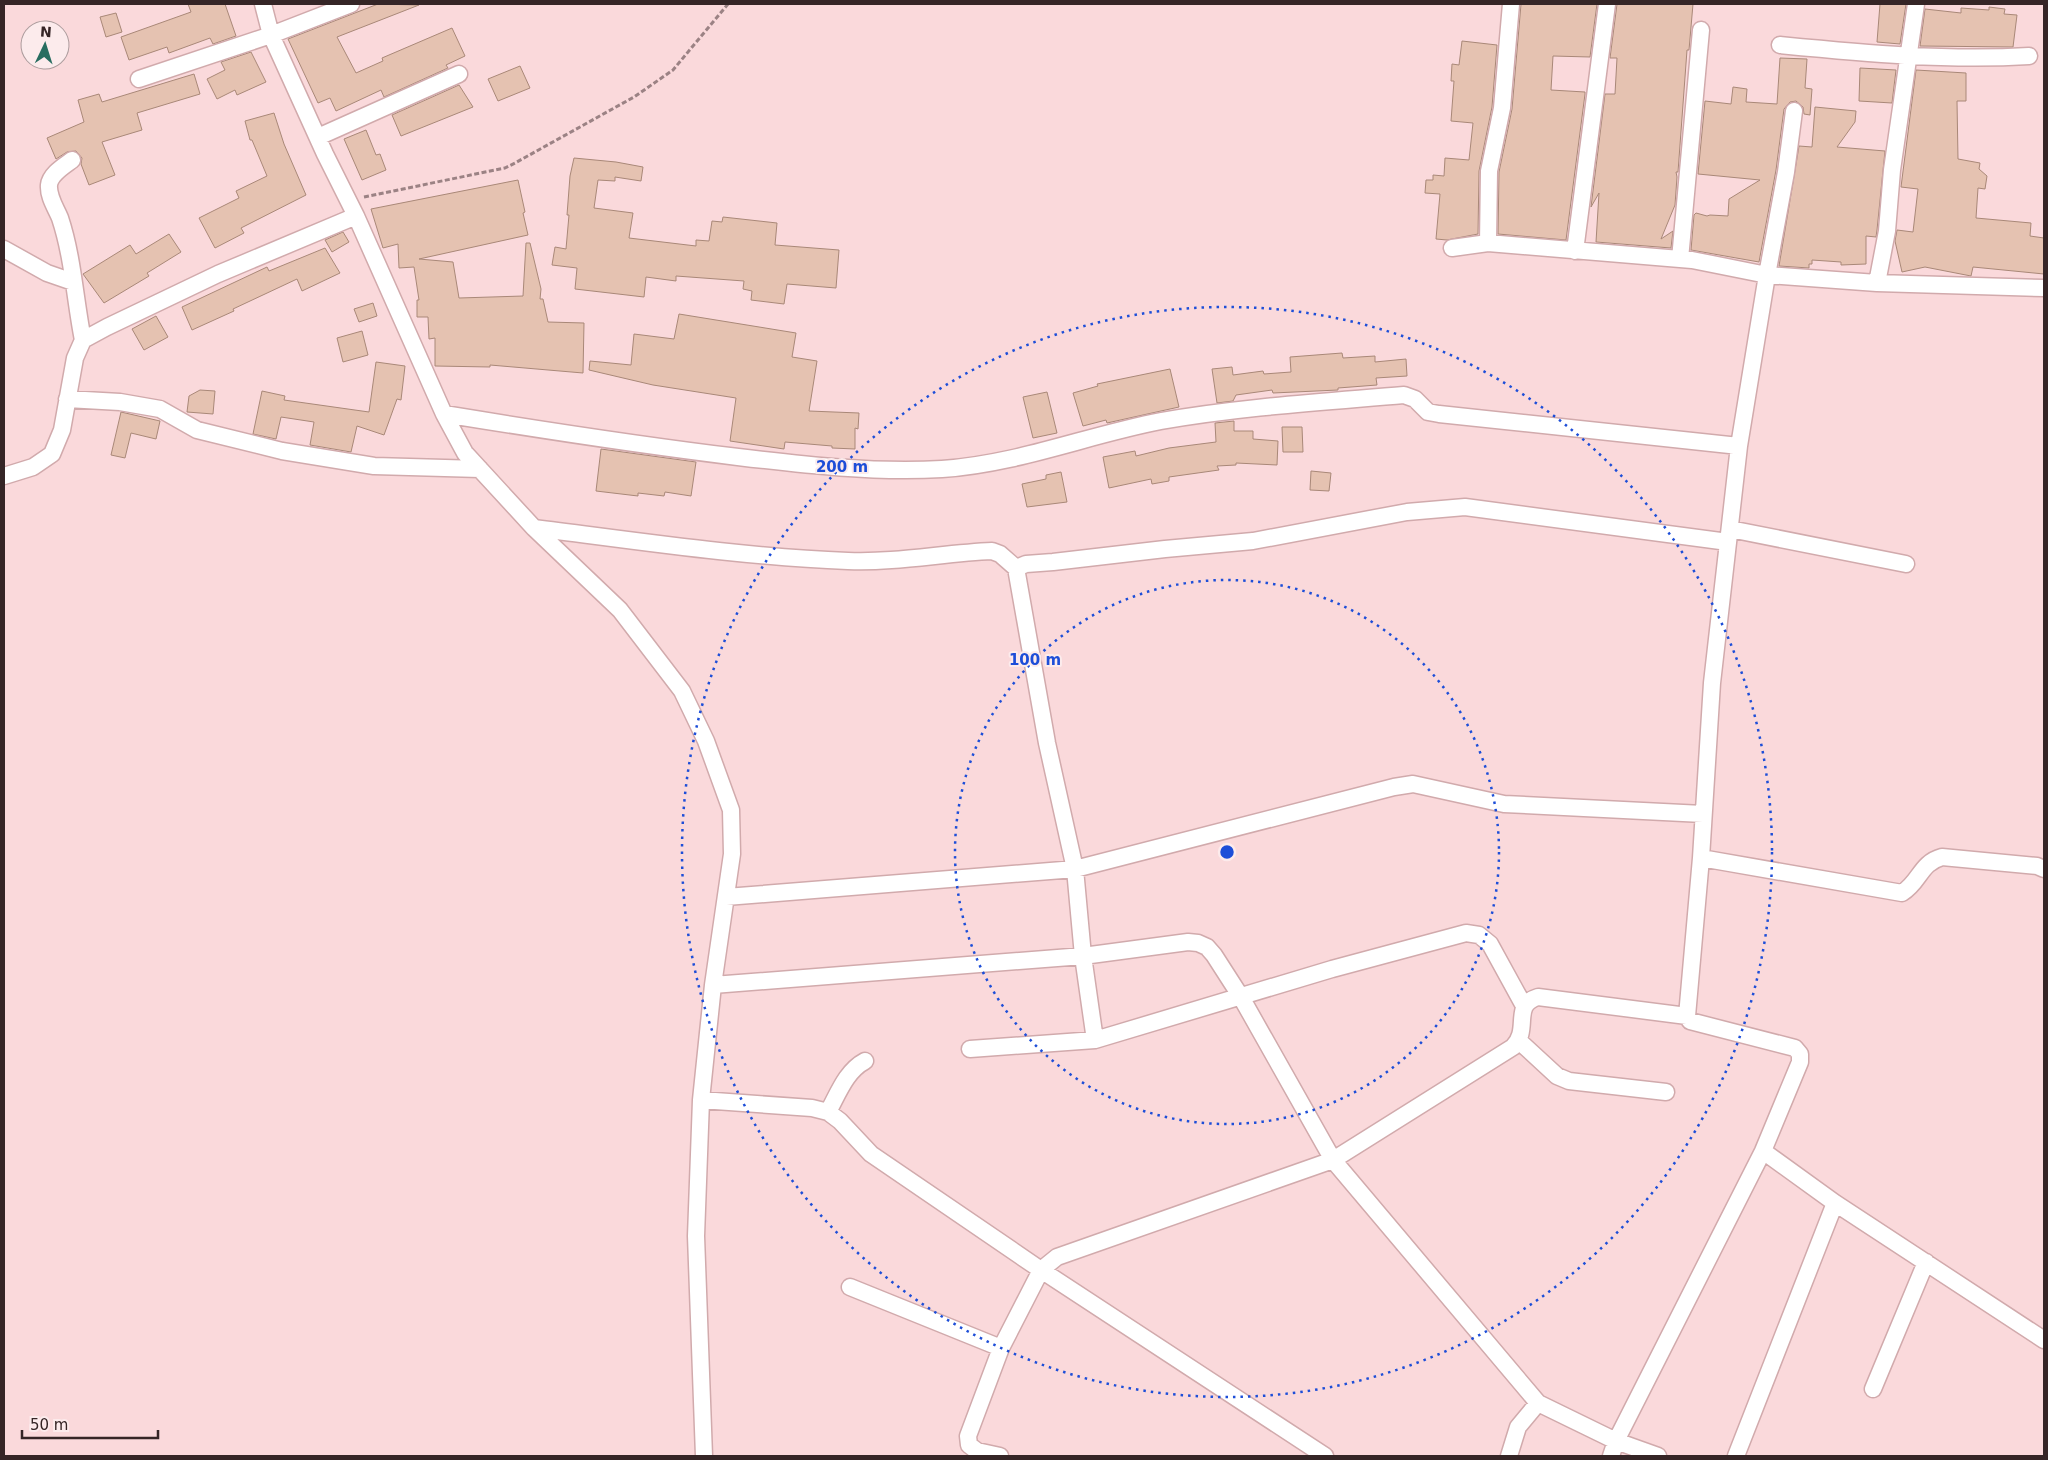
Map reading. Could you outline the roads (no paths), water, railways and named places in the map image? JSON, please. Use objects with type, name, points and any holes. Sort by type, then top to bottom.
[{"type":"street","points":[[139,79],[271,35],[351,4]]},
{"type":"street","points":[[1488,243],[1489,171],[1502,108],[1512,4]]},
{"type":"street","points":[[1575,251],[1607,4]]},
{"type":"street","points":[[1878,283],[1916,4]]},
{"type":"street","points":[[267,6],[271,35],[349,200],[444,414],[465,453],[534,528],[620,610],[682,690],[706,741],[731,810],[732,854],[714,984],[701,1100],[696,1236],[704,1456]]},
{"type":"street","points":[[1680,259],[1701,30]]},
{"type":"street","points":[[1780,46],[1908,56],[1980,59],[2029,56]]},
{"type":"street","points":[[318,137],[459,74]]},
{"type":"street","points":[[1613,1449],[1763,1151],[1800,1062],[1800,1054],[1795,1048],[1690,1021],[1687,1016],[1701,858],[1712,684],[1739,446],[1786,172],[1794,111]]},
{"type":"street","points":[[4,476],[33,467],[52,454],[62,430],[75,358],[83,340],[60,219],[50,196],[49,184],[54,174],[72,160]]},
{"type":"street","points":[[83,340],[218,274],[356,216]]},
{"type":"street","points":[[1452,248],[1488,243],[1680,259],[1767,275],[1878,283],[2044,288]]},
{"type":"street","points":[[4,249],[48,274],[73,282]]},
{"type":"street","points":[[444,414],[593,438],[698,452],[803,464],[902,470],[944,469],[1006,460],[1159,422],[1227,411],[1404,395],[1415,399],[1428,412],[1439,414],[1739,446]]},
{"type":"street","points":[[67,399],[120,402],[160,409],[197,430],[282,451],[374,466],[480,469]]},
{"type":"street","points":[[1016,568],[1026,564],[1253,541],[1407,512],[1465,507],[1729,535],[1906,564]]},
{"type":"street","points":[[534,528],[774,556],[850,562],[916,559],[992,551],[1000,554],[1016,568],[1047,743],[1076,869],[1083,956],[1095,1040]]},
{"type":"street","points":[[726,898],[1076,869],[1413,784],[1504,804],[1703,814]]},
{"type":"street","points":[[1701,858],[1902,893],[1910,888],[1932,860],[1942,857],[2037,866],[2044,870]]},
{"type":"street","points":[[970,1049],[1095,1040],[1466,933],[1479,935],[1490,944],[1524,1006]]},
{"type":"street","points":[[714,984],[1083,956],[1188,942],[1198,943],[1214,955],[1241,997],[1333,1160],[1538,1403],[1613,1449],[1658,1456]]},
{"type":"street","points":[[1000,1456],[998,1454],[977,1451],[970,1446],[968,1436],[1001,1348],[1041,1270],[1057,1257],[1333,1160],[1513,1047],[1519,1041],[1522,1034],[1524,1006],[1529,999],[1538,997],[1687,1016]]},
{"type":"street","points":[[1519,1041],[1557,1076],[1569,1081],[1666,1092]]},
{"type":"street","points":[[828,1112],[848,1075],[855,1067],[865,1061]]},
{"type":"street","points":[[701,1100],[812,1108],[828,1112],[840,1121],[871,1154],[1041,1270],[1325,1456]]},
{"type":"street","points":[[1763,1151],[1835,1203],[2044,1340]]},
{"type":"street","points":[[1736,1456],[1835,1203]]},
{"type":"street","points":[[1873,1389],[1926,1262]]},
{"type":"street","points":[[850,1287],[1001,1348]]},
{"type":"street","points":[[1509,1456],[1518,1427],[1538,1403]]}]
